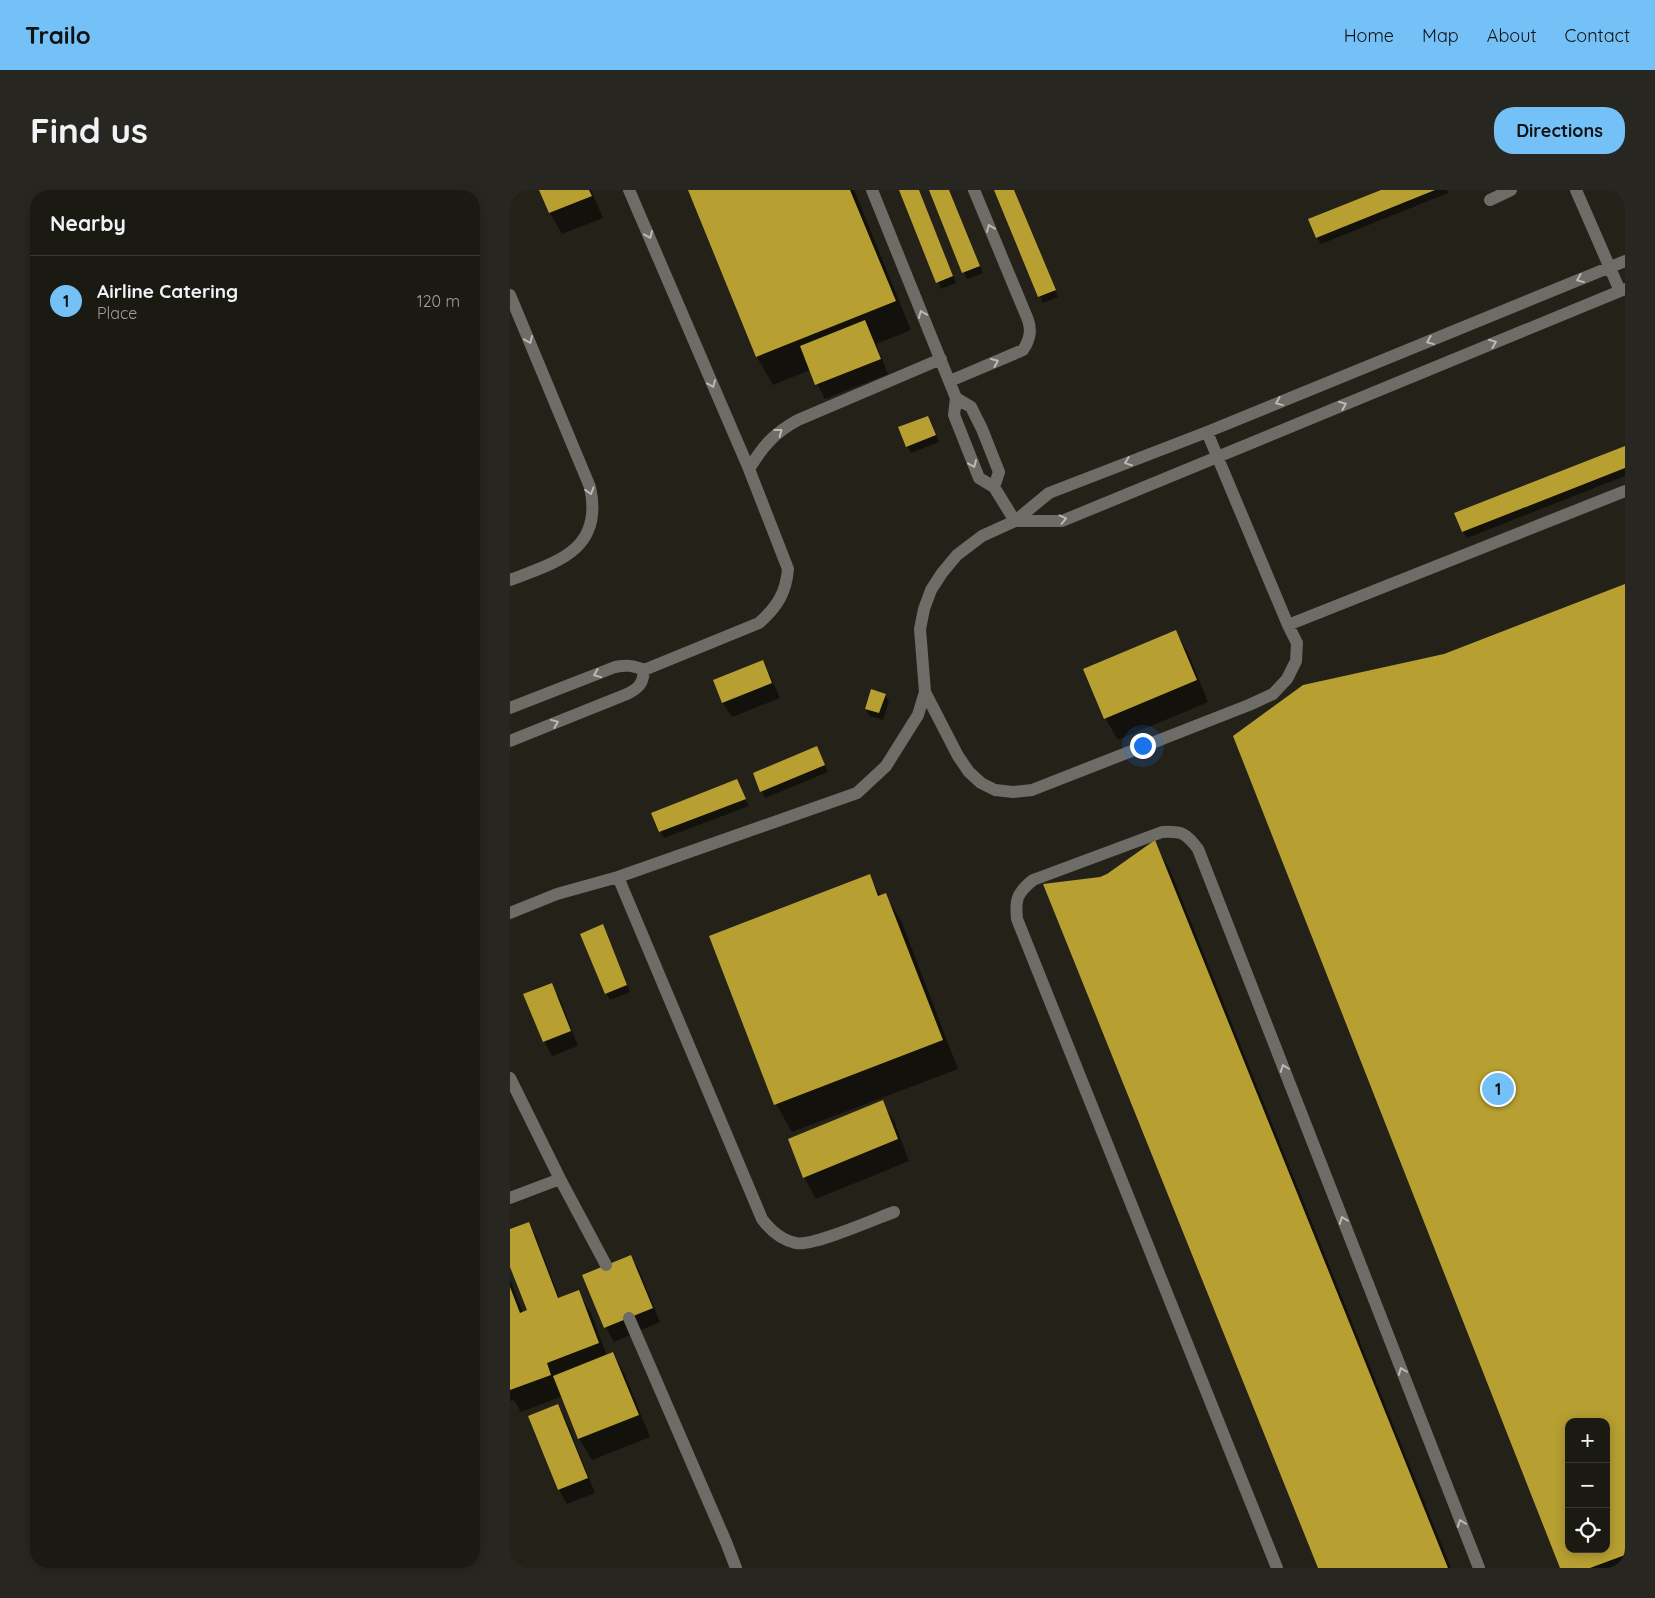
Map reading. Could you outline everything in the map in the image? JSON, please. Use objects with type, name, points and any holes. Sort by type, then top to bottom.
[{"type":"lane","points":[[510,708],[615,667],[626,665],[644,670],[759,622],[771,612],[780,601],[784,592],[788,569],[749,469],[629,190]]},
{"type":"lane","points":[[872,190],[950,381],[956,398],[954,415],[979,478],[994,487],[1015,521]]},
{"type":"lane","points":[[950,381],[1023,350],[1028,342],[1030,333],[1030,324],[974,190]]},
{"type":"lane","points":[[1490,200],[1512,190]]},
{"type":"lane","points":[[1015,521],[1062,521],[1622,290],[1608,268],[1576,190]]},
{"type":"lane","points":[[510,912],[558,894],[618,877],[857,793],[886,766],[918,715],[925,692],[920,629],[924,609],[931,590],[957,555],[982,536],[1015,521],[1049,493],[1207,432],[1625,261]]},
{"type":"lane","points":[[510,295],[590,487],[592,500],[590,525],[578,547],[558,562],[510,580]]},
{"type":"lane","points":[[749,469],[760,450],[783,428],[941,359]]},
{"type":"lane","points":[[956,398],[971,407],[982,429],[999,472],[994,487]]},
{"type":"lane","points":[[925,692],[958,756],[969,772],[981,783],[995,790],[1013,792],[1032,790],[1273,694],[1287,680],[1296,661],[1297,643],[1216,457],[1207,432]]},
{"type":"lane","points":[[1288,625],[1625,491]]},
{"type":"lane","points":[[510,741],[627,694],[638,688],[643,681],[644,670]]},
{"type":"lane","points":[[1277,1568],[1018,919],[1016,904],[1021,890],[1033,880],[1162,832],[1178,831],[1188,836],[1198,849],[1479,1568]]},
{"type":"lane","points":[[618,877],[762,1219],[771,1231],[784,1239],[798,1244],[814,1242],[894,1212]]},
{"type":"lane","points":[[510,1078],[560,1179],[606,1265]]},
{"type":"lane","points":[[510,1198],[560,1179]]},
{"type":"lane","points":[[629,1318],[736,1568]]},
{"type":"building","points":[[539,190],[589,190],[592,196],[549,213]]},
{"type":"building","points":[[688,190],[850,190],[896,301],[756,357]]},
{"type":"building","points":[[899,190],[919,190],[953,276],[936,283]]},
{"type":"building","points":[[929,190],[949,190],[980,266],[962,273]]},
{"type":"building","points":[[994,190],[1014,190],[1056,290],[1038,297]]},
{"type":"building","points":[[1381,190],[1435,190],[1316,238],[1308,219]]},
{"type":"building","points":[[865,320],[881,359],[815,385],[800,346]]},
{"type":"building","points":[[928,416],[936,435],[906,447],[898,427]]},
{"type":"building","points":[[1625,446],[1625,468],[1462,532],[1454,513]]},
{"type":"building","points":[[1625,584],[1625,1555],[1590,1568],[1560,1568],[1233,736],[1303,685],[1444,654]]},
{"type":"building","points":[[1176,630],[1197,680],[1104,719],[1083,669]]},
{"type":"building","points":[[763,660],[772,683],[722,703],[713,680]]},
{"type":"building","points":[[871,689],[886,694],[879,713],[865,709]]},
{"type":"building","points":[[817,746],[825,765],[760,792],[753,773]]},
{"type":"building","points":[[737,779],[746,799],[659,832],[651,813]]},
{"type":"building","points":[[1155,840],[1448,1568],[1318,1568],[1043,884],[1100,877]]},
{"type":"building","points":[[870,874],[878,896],[886,893],[943,1040],[774,1105],[709,936]]},
{"type":"building","points":[[603,924],[627,985],[605,994],[580,934]]},
{"type":"building","points":[[552,983],[571,1031],[543,1042],[523,994]]},
{"type":"building","points":[[883,1100],[898,1139],[803,1178],[788,1139]]},
{"type":"building","points":[[529,1222],[558,1298],[579,1290],[599,1343],[547,1363],[551,1375],[510,1390],[510,1287],[520,1313],[527,1310],[510,1267],[510,1229]]},
{"type":"building","points":[[631,1255],[653,1308],[604,1328],[582,1275]]},
{"type":"building","points":[[613,1352],[639,1415],[578,1439],[553,1376]]},
{"type":"building","points":[[558,1404],[588,1478],[558,1490],[528,1416]]},
{"type":"place","name":"Airline Catering","points":[[1498,1089]]}]
